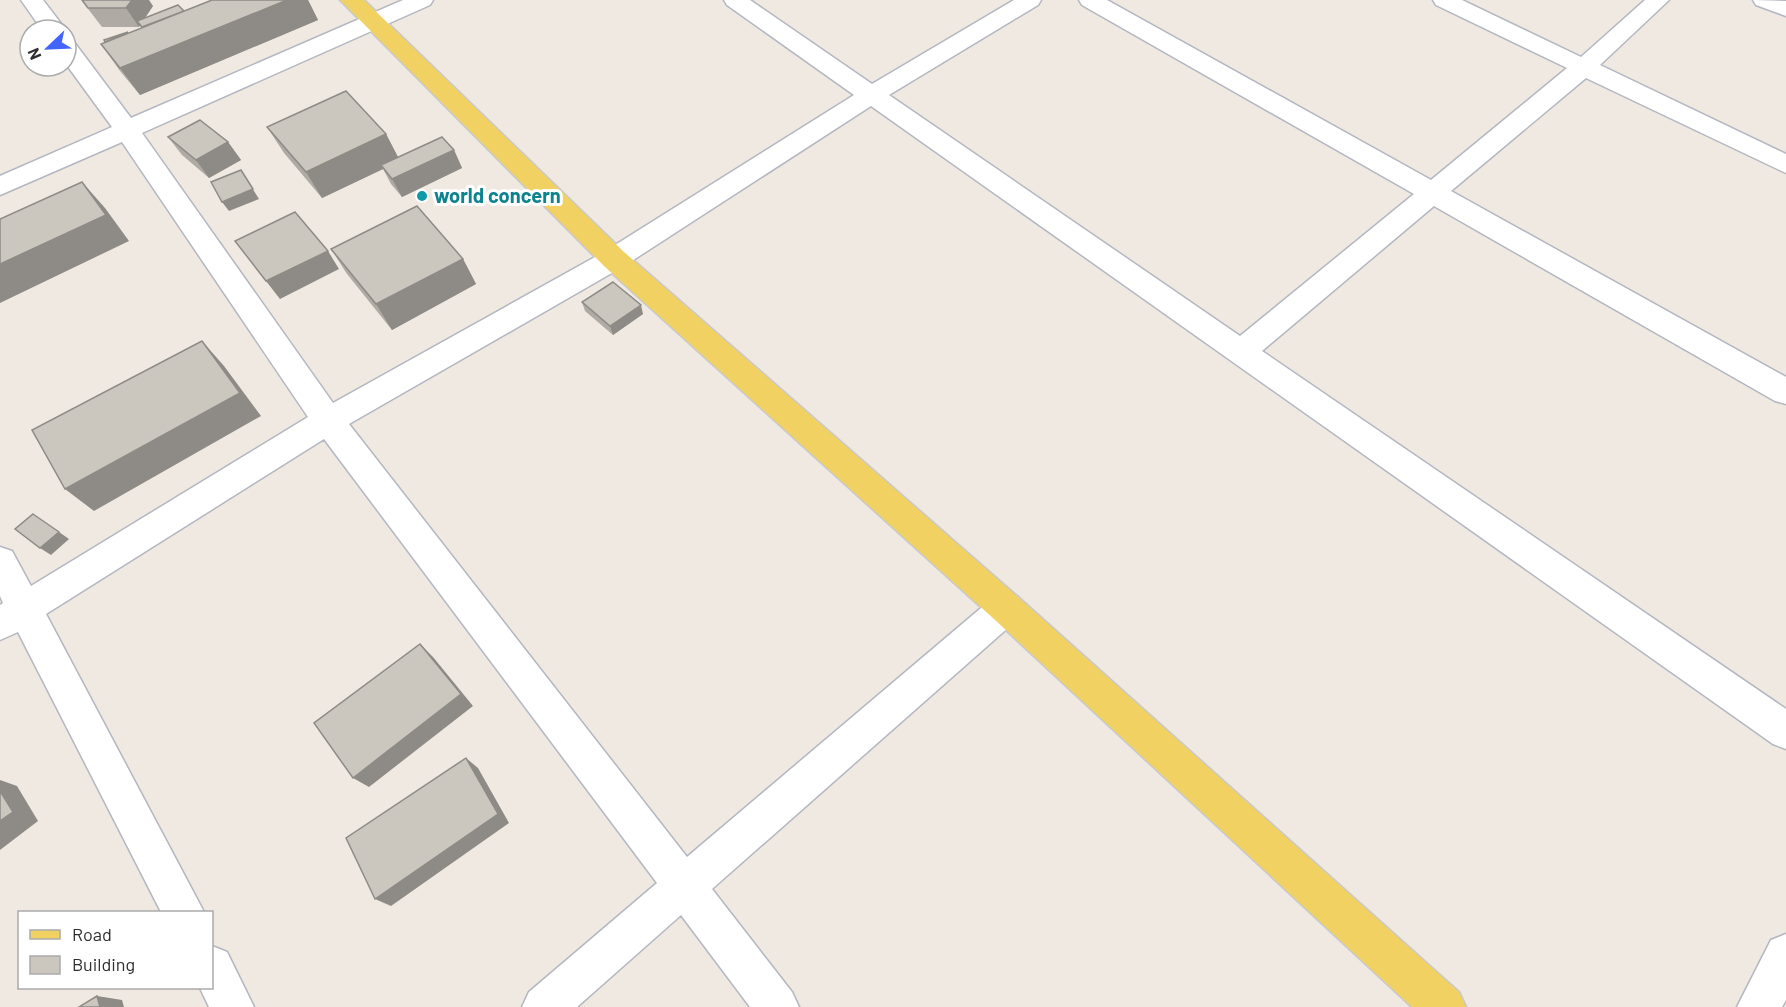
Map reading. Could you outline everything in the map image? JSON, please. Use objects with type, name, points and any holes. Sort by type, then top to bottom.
[{"type":"main road","points":[[362,10],[614,259],[1006,608],[1444,1007]]},
{"type":"street","points":[[32,0],[45,18]]},
{"type":"street","points":[[0,186],[126,129],[362,10],[422,0]]},
{"type":"street","points":[[735,0],[1786,731]]},
{"type":"street","points":[[12,617],[328,421],[614,259],[873,94],[1030,0]]},
{"type":"street","points":[[1090,0],[1786,392]]},
{"type":"street","points":[[1444,0],[1786,164]]},
{"type":"street","points":[[1242,351],[1584,67],[1658,0]]},
{"type":"street","points":[[1764,0],[1786,9]]},
{"type":"street","points":[[78,63],[328,421],[777,1007]]},
{"type":"street","points":[[0,562],[12,617],[182,911]]},
{"type":"street","points":[[544,1007],[1006,608]]},
{"type":"street","points":[[1759,1007],[1786,955]]},
{"type":"street","points":[[213,970],[232,1007]]},
{"type":"building","points":[[82,0],[132,0],[126,8],[88,8]]},
{"type":"building","points":[[212,0],[287,0],[120,68],[101,44]]},
{"type":"building","points":[[178,5],[184,11],[142,27],[137,21]]},
{"type":"building","points":[[128,32],[105,42],[104,40]]},
{"type":"building","points":[[346,91],[386,134],[306,172],[267,127]]},
{"type":"building","points":[[200,120],[228,142],[196,160],[168,137]]},
{"type":"building","points":[[442,137],[454,150],[392,179],[381,165]]},
{"type":"building","points":[[241,170],[253,189],[222,202],[211,182]]},
{"type":"building","points":[[82,182],[106,215],[0,264],[0,219]]},
{"type":"building","points":[[417,206],[463,259],[376,304],[331,249]]},
{"type":"building","points":[[295,212],[328,251],[266,281],[235,241]]},
{"type":"building","points":[[613,282],[641,305],[610,326],[582,302]]},
{"type":"building","points":[[202,341],[240,393],[65,489],[32,430]]},
{"type":"building","points":[[33,514],[59,532],[40,548],[15,529]]},
{"type":"building","points":[[420,644],[461,694],[353,778],[314,723]]},
{"type":"building","points":[[466,758],[498,814],[375,899],[346,838]]},
{"type":"building","points":[[0,791],[13,812],[0,821]]},
{"type":"building","points":[[97,996],[100,1007],[79,1007]]},
{"type":"place","name":"world concern","points":[[422,196]]}]
